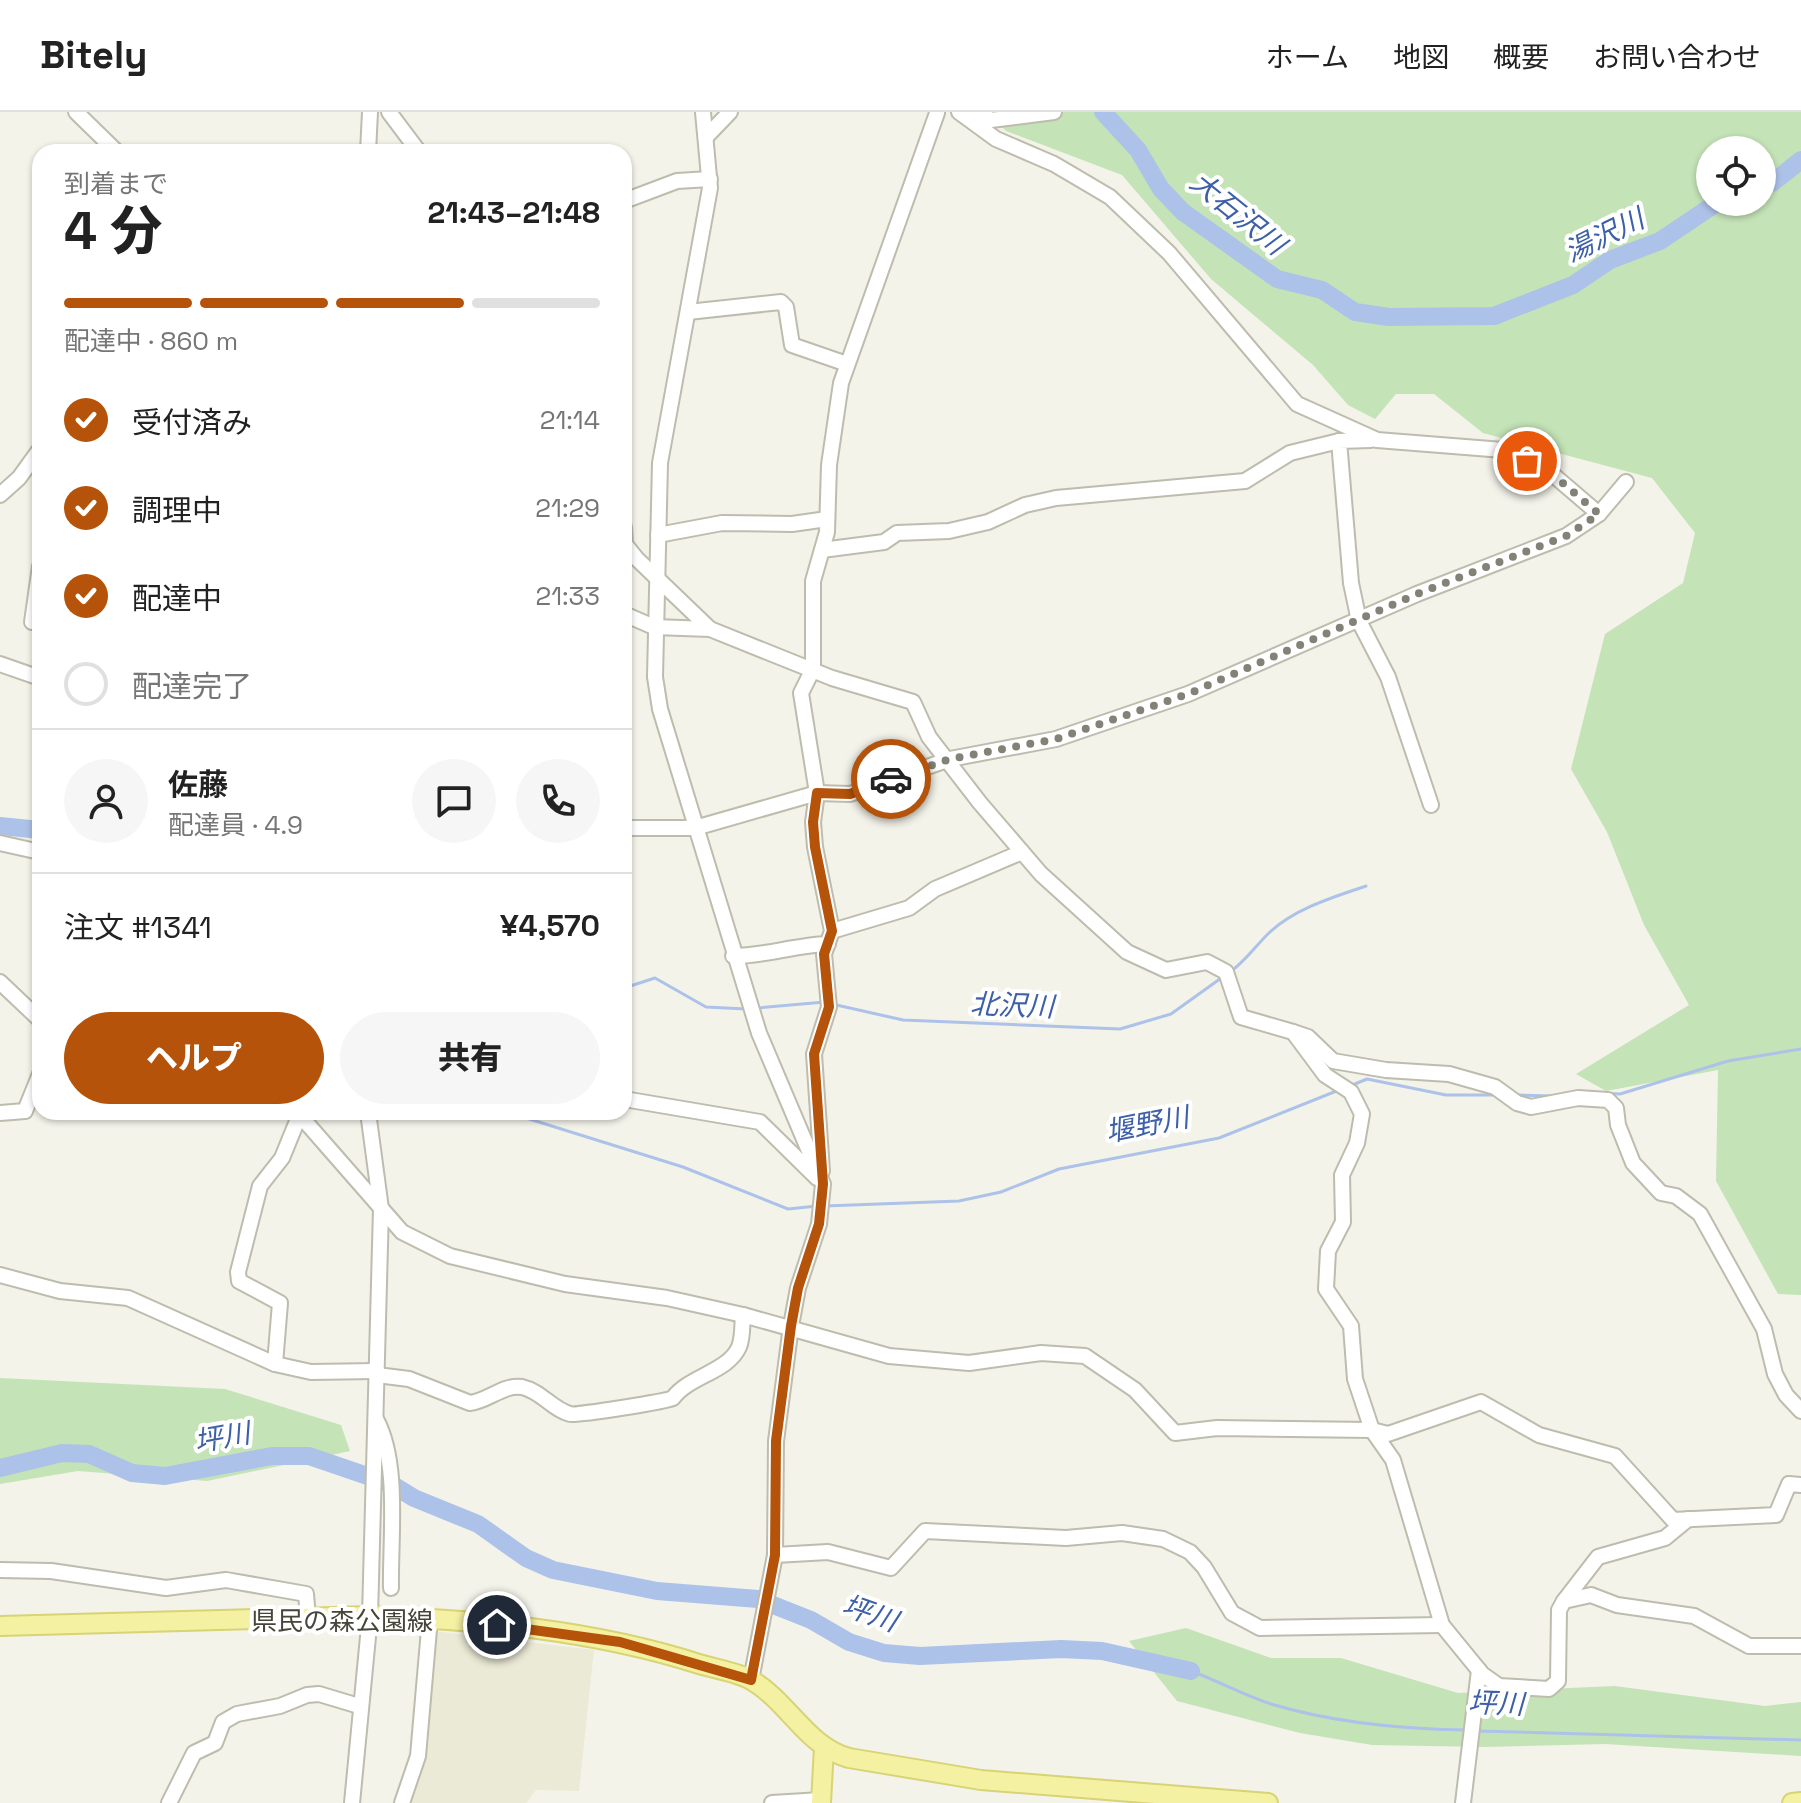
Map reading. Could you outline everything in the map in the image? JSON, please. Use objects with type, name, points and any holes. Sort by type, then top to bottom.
[{"type":"main road","name":"県民の森公園線","points":[[0,1626],[370,1616],[430,1618],[620,1642],[751,1680],[831,1753],[849,1758],[953,1777],[1268,1803]]},
{"type":"main road","points":[[821,1802],[824,1747]]},
{"type":"main road","points":[[1792,1803],[1801,1802]]},
{"type":"street","points":[[76,112],[109,144]]},
{"type":"street","points":[[368,144],[370,112]]},
{"type":"street","points":[[389,112],[413,144]]},
{"type":"street","points":[[703,112],[710,179],[660,463],[654,627],[660,709],[750,1008],[823,1184]]},
{"type":"street","points":[[707,136],[730,112]]},
{"type":"street","points":[[751,1680],[774,1560],[776,1441],[791,1326],[798,1288],[821,1206],[823,1184],[814,1054],[828,1002],[824,954],[830,938],[815,847],[813,822],[817,793],[801,693],[813,669],[813,581],[827,519],[829,465],[847,364],[938,112]]},
{"type":"street","points":[[959,112],[996,139],[1054,164],[1110,197],[1169,253],[1297,404],[1377,440]]},
{"type":"street","points":[[976,112],[991,120],[1020,119],[1054,112]]},
{"type":"street","points":[[632,198],[677,181],[710,179]]},
{"type":"street","points":[[688,312],[781,302],[786,307],[792,345],[847,364]]},
{"type":"street","points":[[822,550],[884,542],[897,533],[949,531],[975,525],[1025,505],[1056,498],[1245,481],[1290,453],[1339,441],[1377,440],[1503,450],[1551,473],[1599,514]]},
{"type":"street","points":[[1339,441],[1351,583],[1359,621],[1388,677],[1431,805]]},
{"type":"street","points":[[0,495],[19,478],[32,460]]},
{"type":"street","points":[[632,828],[695,828],[817,793],[850,794],[950,759],[1056,739],[1159,704],[1524,550],[1566,536],[1599,514],[1626,482]]},
{"type":"street","points":[[658,535],[722,523],[792,524],[827,519]]},
{"type":"street","points":[[632,552],[710,629]]},
{"type":"street","points":[[632,617],[654,627],[710,629],[813,669],[913,702],[929,737],[1041,874],[1127,952],[1166,970],[1207,962],[1227,976],[1241,1017],[1308,1037],[1333,1061],[1386,1070],[1449,1074],[1499,1090],[1531,1107],[1578,1098],[1608,1100],[1616,1108],[1618,1125],[1633,1163],[1661,1193],[1676,1196],[1700,1214],[1764,1329],[1775,1374],[1786,1395],[1801,1411]]},
{"type":"street","points":[[0,664],[32,675]]},
{"type":"street","points":[[1,845],[32,851]]},
{"type":"street","points":[[733,956],[754,956],[830,938],[909,908],[935,889],[1022,852]]},
{"type":"street","points":[[0,982],[32,1012]]},
{"type":"street","points":[[1293,1032],[1325,1075],[1344,1088],[1362,1114],[1357,1143],[1342,1175],[1343,1222],[1328,1251],[1326,1289],[1351,1326],[1355,1379],[1372,1430],[1393,1460],[1442,1625],[1479,1670],[1499,1686],[1549,1689],[1558,1681],[1559,1610],[1598,1557],[1665,1538],[1688,1519]]},
{"type":"street","points":[[0,1113],[25,1111],[32,1094]]},
{"type":"street","points":[[632,1100],[760,1122],[823,1184]]},
{"type":"street","points":[[275,1364],[280,1303],[239,1281],[238,1272],[260,1186],[282,1158],[296,1120]]},
{"type":"street","points":[[304,1120],[402,1232],[425,1246],[470,1263],[565,1284],[667,1298],[791,1326],[889,1356],[969,1363],[1041,1353],[1085,1356],[1135,1390],[1175,1433],[1217,1428],[1372,1430],[1388,1434],[1481,1402],[1539,1435],[1615,1456],[1673,1520],[1776,1515],[1789,1484],[1801,1485]]},
{"type":"street","points":[[352,1803],[370,1616],[375,1455],[381,1209],[369,1120]]},
{"type":"street","points":[[0,1275],[60,1291],[128,1298],[275,1364],[311,1372],[377,1373],[409,1379],[470,1403],[510,1387],[522,1387],[567,1414],[593,1414],[634,1403],[673,1398],[680,1388],[729,1358],[739,1347],[743,1315]]},
{"type":"street","points":[[375,1418],[386,1437],[390,1467],[391,1588]]},
{"type":"street","points":[[774,1560],[828,1552],[891,1568],[925,1531],[1066,1538],[1122,1533],[1163,1539],[1190,1552],[1204,1567],[1232,1613],[1260,1628],[1442,1625]]},
{"type":"street","points":[[0,1570],[51,1571],[166,1588],[226,1580],[306,1594],[308,1618]]},
{"type":"street","points":[[1564,1601],[1591,1595],[1617,1605],[1694,1616],[1749,1646],[1801,1646]]},
{"type":"street","points":[[402,1803],[418,1756],[430,1618]]},
{"type":"street","points":[[1463,1803],[1479,1670]]},
{"type":"street","points":[[169,1803],[194,1753],[215,1743],[223,1722],[237,1714],[319,1694],[359,1706]]},
{"type":"street","points":[[772,1803],[821,1802]]},
{"type":"shaded area","points":[[433,1631],[594,1650],[579,1791],[536,1790],[526,1803],[405,1803]]},
{"type":"green space","points":[[987,112],[1801,112],[1801,1295],[1778,1294],[1716,1181],[1718,1070],[1606,1091],[1576,1074],[1689,1005],[1644,925],[1607,832],[1571,769],[1605,634],[1683,583],[1695,533],[1652,478],[1483,433],[1434,394],[1396,394],[1375,419],[1348,405],[1313,365],[1211,279],[1122,175],[1006,131]]},
{"type":"green space","points":[[0,1378],[225,1389],[341,1425],[350,1451],[207,1481],[78,1471],[0,1484]]},
{"type":"green space","points":[[1186,1628],[1271,1658],[1341,1658],[1458,1693],[1615,1686],[1765,1706],[1801,1702],[1801,1756],[1605,1744],[1484,1747],[1372,1745],[1300,1733],[1177,1701],[1129,1641]]},
{"type":"waterway","name":"大石沢川","points":[[1103,112],[1138,150],[1161,189],[1183,212],[1277,279],[1322,290],[1355,312],[1389,317],[1494,316],[1573,285],[1610,260],[1660,241],[1697,216]]},
{"type":"waterway","name":"湯沢川","points":[[1776,180],[1801,160]]},
{"type":"waterway","name":"堰野川","points":[[0,826],[32,829]]},
{"type":"waterway","name":"北沢川","points":[[1230,972],[1270,932],[1291,916],[1366,886]]},
{"type":"waterway","name":"北沢川","points":[[832,1004],[903,1020],[1120,1029],[1171,1014],[1224,976]]},
{"type":"waterway","name":"北沢川","points":[[632,985],[655,978],[706,1007],[746,1009]]},
{"type":"waterway","name":"北沢川","points":[[757,1008],[825,1002]]},
{"type":"waterway","name":"堰野川","points":[[1579,1092],[1620,1094],[1728,1061],[1801,1049]]},
{"type":"waterway","name":"堰野川","points":[[1350,1086],[1367,1079],[1446,1095],[1496,1095]]},
{"type":"waterway","name":"堰野川","points":[[825,1206],[959,1201],[1001,1192],[1059,1169],[1219,1138],[1339,1090]]},
{"type":"waterway","name":"堰野川","points":[[1515,1095],[1552,1096]]},
{"type":"waterway","name":"堰野川","points":[[533,1120],[683,1167],[788,1209],[817,1206]]},
{"type":"waterway","name":"坪川","points":[[0,1468],[62,1453],[89,1454],[132,1473],[165,1476],[272,1456],[309,1456],[391,1484],[414,1498],[478,1524],[526,1558],[553,1570],[657,1591],[758,1599],[811,1620],[849,1642],[884,1653],[920,1656],[1061,1649],[1102,1651],[1191,1671]]},
{"type":"waterway","name":"坪川","points":[[1191,1671],[1271,1704],[1319,1716],[1392,1726],[1465,1730]]},
{"type":"waterway","name":"坪川","points":[[1477,1731],[1801,1740]]},
{"type":"way so far","points":[[891,779],[950,759],[1056,739],[1188,694],[1417,594],[1566,536],[1599,514],[1551,473],[1527,461]]},
{"type":"route","points":[[497,1625],[620,1642],[751,1680],[775,1555],[776,1441],[791,1326],[798,1288],[819,1224],[823,1184],[814,1054],[829,1007],[824,954],[832,931],[815,847],[813,822],[817,793],[850,794],[891,779]]}]
